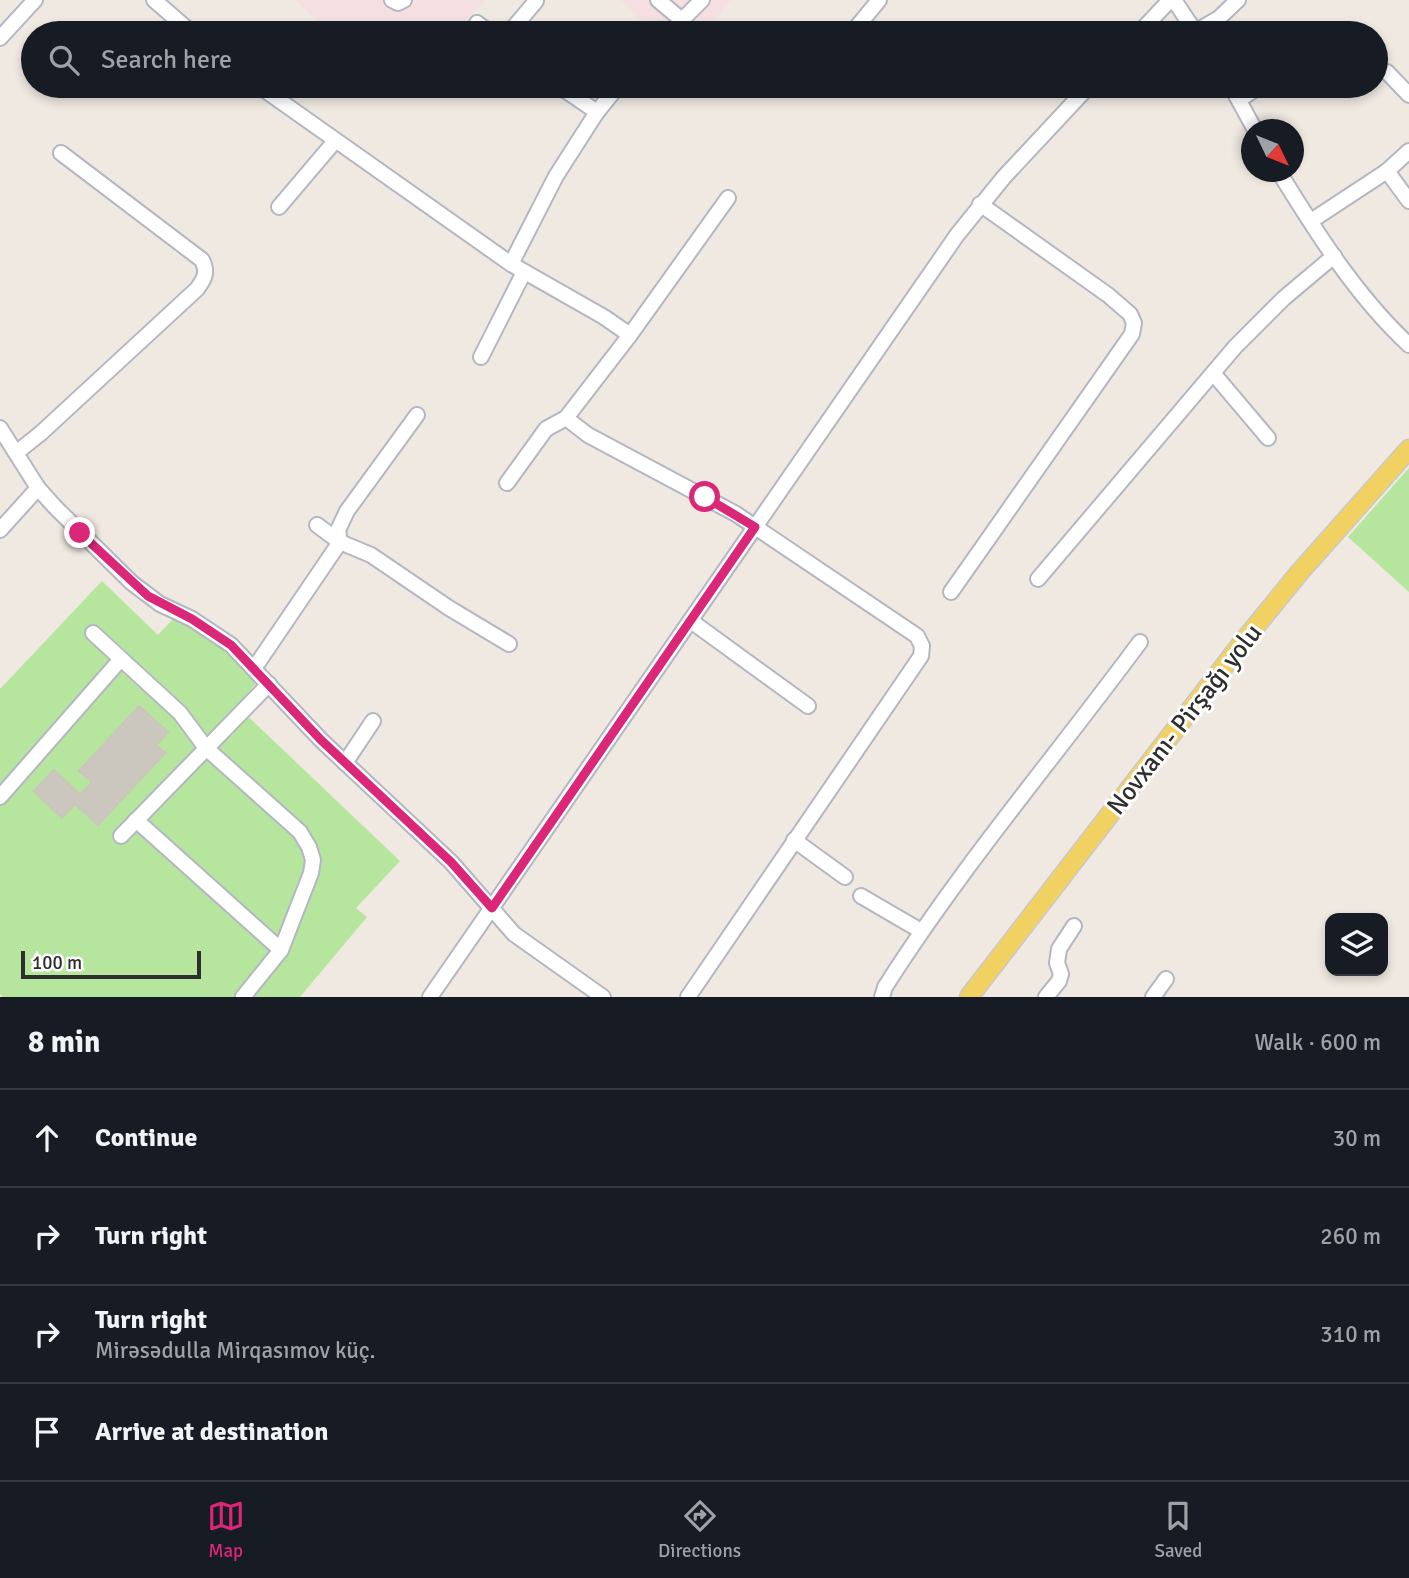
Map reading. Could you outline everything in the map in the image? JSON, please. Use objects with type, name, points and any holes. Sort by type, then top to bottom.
[{"type":"main road","name":"Novxanı- Pirşağı yolu","points":[[969,997],[1241,643],[1298,573],[1409,449]]},
{"type":"street","points":[[0,38],[35,0]]},
{"type":"street","points":[[154,0],[178,21]]},
{"type":"street","points":[[392,0],[398,3],[404,0]]},
{"type":"street","points":[[658,0],[683,19],[702,0]]},
{"type":"street","points":[[862,21],[879,0]]},
{"type":"street","points":[[1151,21],[1172,0],[1187,21]]},
{"type":"street","points":[[1214,21],[1238,0]]},
{"type":"street","points":[[520,21],[537,1]]},
{"type":"street","points":[[1388,73],[1409,95]]},
{"type":"street","points":[[276,98],[518,268],[630,335]]},
{"type":"street","points":[[577,98],[597,112]]},
{"type":"street","points":[[481,357],[556,176],[608,98]]},
{"type":"street","points":[[430,997],[980,204],[1078,98]]},
{"type":"street","points":[[1242,98],[1239,100],[1249,119]]},
{"type":"street","points":[[279,206],[335,141]]},
{"type":"street","points":[[1311,221],[1387,171],[1409,151]]},
{"type":"street","points":[[16,453],[197,289],[206,270],[202,260],[61,153]]},
{"type":"street","points":[[1387,171],[1409,201]]},
{"type":"street","points":[[1286,182],[1334,256],[1366,298],[1409,345]]},
{"type":"street","points":[[507,483],[546,429],[566,418],[630,335],[728,198]]},
{"type":"street","points":[[951,592],[1132,334],[1134,323],[1130,314],[1089,280],[980,204]]},
{"type":"street","points":[[1038,579],[1255,325],[1334,256]]},
{"type":"street","points":[[1213,373],[1268,438]]},
{"type":"street","points":[[255,667],[340,542],[338,530],[347,511],[417,415]]},
{"type":"street","points":[[566,418],[588,435],[705,497],[755,527],[917,636],[922,646],[921,656],[688,997]]},
{"type":"street","points":[[0,428],[38,488],[131,583],[160,604],[212,631],[231,645],[345,763],[451,862],[514,934],[595,995]]},
{"type":"street","points":[[0,530],[38,488]]},
{"type":"street","points":[[317,525],[340,542],[371,555],[509,645]]},
{"type":"street","points":[[691,621],[808,706]]},
{"type":"street","points":[[93,633],[180,713],[206,748],[300,832],[309,847],[313,860],[311,873],[281,950],[243,997]]},
{"type":"street","points":[[882,997],[921,931],[1140,642]]},
{"type":"street","points":[[0,797],[121,659]]},
{"type":"street","points":[[121,836],[269,684]]},
{"type":"street","points":[[345,763],[373,722]]},
{"type":"street","points":[[136,820],[281,950]]},
{"type":"street","points":[[794,840],[845,877]]},
{"type":"street","points":[[861,896],[921,931]]},
{"type":"street","points":[[1046,997],[1059,981],[1059,949],[1074,926]]},
{"type":"street","points":[[1153,997],[1167,979]]},
{"type":"shaded area","points":[[295,0],[485,0],[465,21],[318,21]]},
{"type":"shaded area","points":[[620,0],[731,0],[713,21],[642,21]]},
{"type":"green space","points":[[1409,468],[1409,592],[1348,537]]},
{"type":"green space","points":[[102,581],[158,635],[175,617],[199,628],[231,652],[256,683],[237,706],[400,861],[356,908],[367,917],[300,997],[3,997],[0,994],[0,689]]},
{"type":"building","points":[[139,706],[168,732],[156,745],[165,753],[98,825],[75,804],[62,818],[34,791],[54,770],[80,795],[92,782],[79,771]]},
{"type":"route","points":[[80,533],[148,596],[192,619],[231,645],[255,667],[321,740],[467,878],[492,908],[755,527],[705,497]]}]
